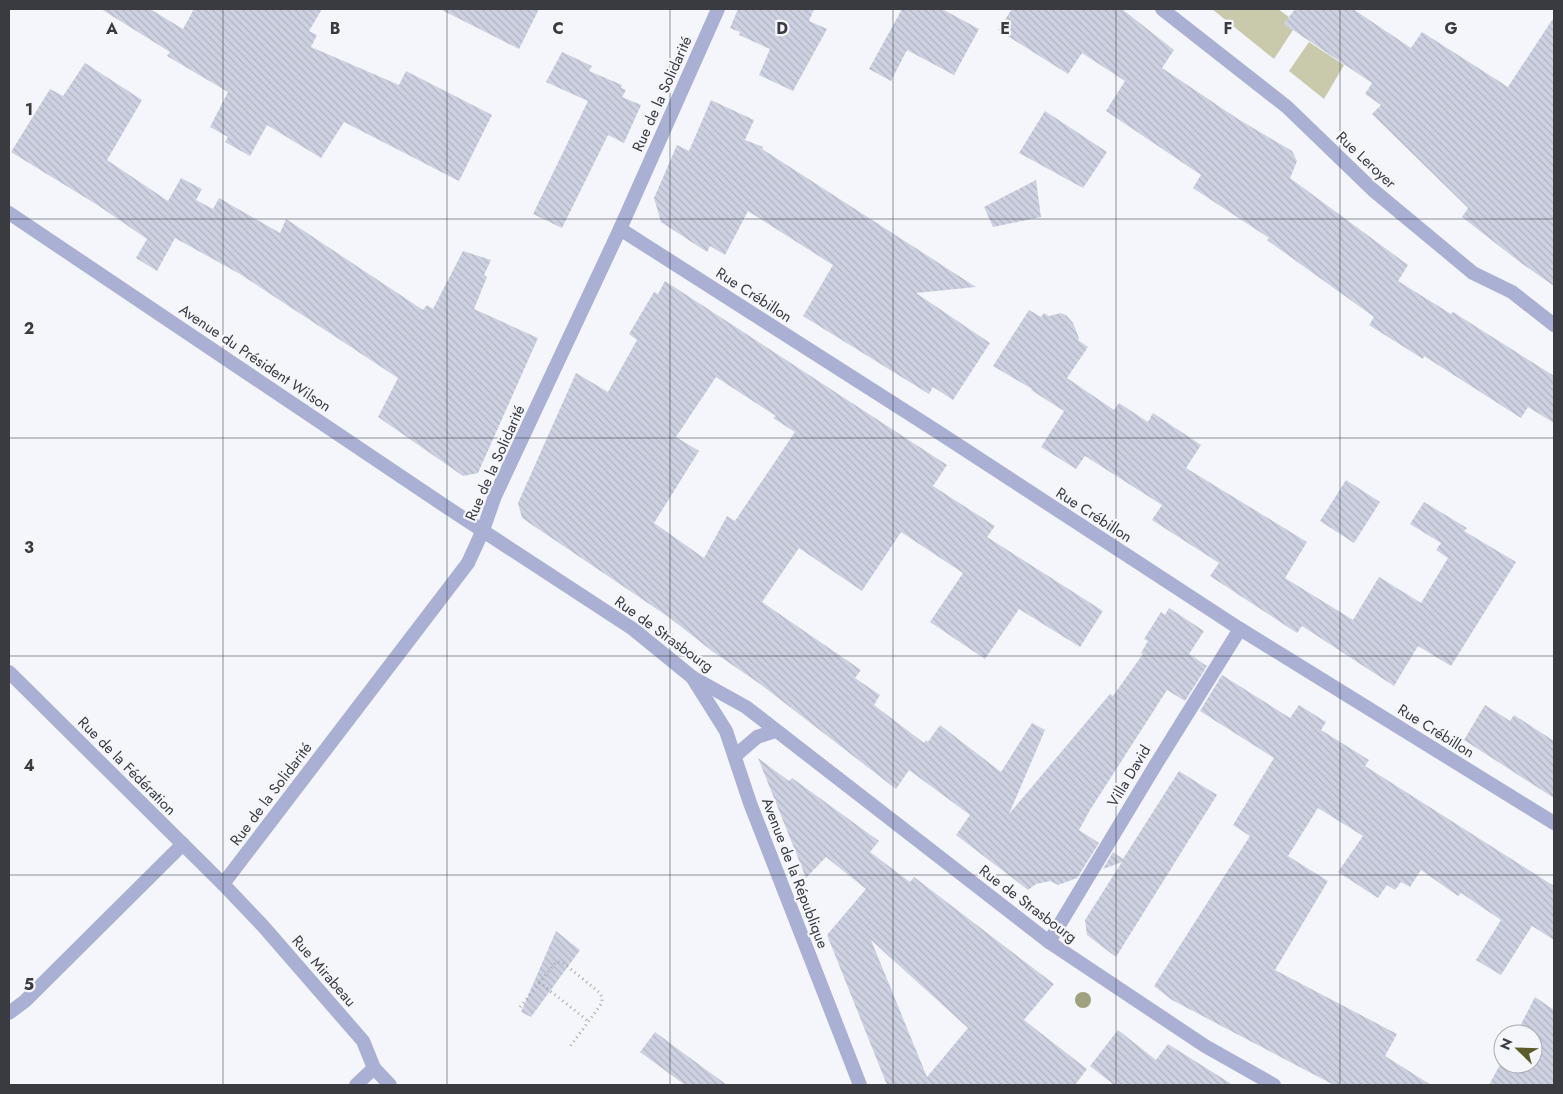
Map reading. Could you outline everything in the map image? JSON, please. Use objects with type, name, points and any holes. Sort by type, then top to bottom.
[{"type":"street","name":"Rue de la Solidarité","points":[[223,884],[468,563],[483,530],[495,496],[620,228],[718,9]]},
{"type":"street","name":"Rue Leroyer","points":[[1162,9],[1287,107],[1373,190],[1473,273],[1512,292],[1554,325]]},
{"type":"street","name":"Avenue du Président Wilson","points":[[9,213],[483,530]]},
{"type":"street","name":"Rue Crébillon","points":[[620,228],[1240,629],[1554,823]]},
{"type":"street","name":"Rue de Strasbourg","points":[[483,530],[633,629],[692,677],[746,707],[1049,942],[1204,1046],[1274,1085]]},
{"type":"street","name":"Villa David","points":[[1049,942],[1240,629]]},
{"type":"street","name":"Rue de la Fédération","points":[[9,672],[223,884]]},
{"type":"street","name":"Avenue de la République","points":[[692,677],[726,731],[750,802],[860,1085]]},
{"type":"street","points":[[735,756],[757,737],[775,731]]},
{"type":"street","points":[[9,1012],[25,1001],[183,844]]},
{"type":"street","name":"Rue Mirabeau","points":[[223,884],[263,926],[363,1041],[374,1068],[390,1085]]},
{"type":"street","points":[[356,1085],[374,1068]]},
{"type":"path","points":[[520,1007],[556,962],[562,962],[600,993],[602,1003],[569,1048]]},
{"type":"path","points":[[539,982],[588,1021]]},
{"type":"green space","points":[[1212,9],[1278,9],[1289,17],[1284,24],[1293,30],[1274,59]]},
{"type":"green space","points":[[1309,42],[1344,65],[1324,99],[1289,71]]},
{"type":"building","points":[[101,9],[150,9],[183,29],[194,9],[322,9],[309,31],[317,35],[311,47],[399,85],[406,71],[492,115],[459,181],[344,122],[321,158],[267,125],[250,156],[225,142],[228,137],[210,127],[228,92],[167,56],[170,52]]},
{"type":"building","points":[[440,9],[539,9],[519,49]]},
{"type":"building","points":[[738,9],[814,9],[809,21],[827,29],[793,91],[759,75],[770,49],[739,35],[740,32],[730,28]]},
{"type":"building","points":[[902,9],[942,9],[979,29],[954,75],[907,50],[891,81],[869,69]]},
{"type":"building","points":[[1012,9],[1122,9],[1174,50],[1162,68],[1238,119],[1292,151],[1297,161],[1290,178],[1408,265],[1398,281],[1451,314],[1453,312],[1554,376],[1554,423],[1528,407],[1521,418],[1424,356],[1423,359],[1369,325],[1374,317],[1267,240],[1269,238],[1193,188],[1201,175],[1106,111],[1125,81],[1082,53],[1068,74],[998,30]]},
{"type":"building","points":[[1295,9],[1353,9],[1411,48],[1422,32],[1508,87],[1554,17],[1554,286],[1462,217],[1468,208],[1372,114],[1381,105],[1365,94],[1372,83],[1284,24]]},
{"type":"building","points":[[562,52],[592,66],[589,71],[622,85],[621,88],[626,90],[622,97],[641,105],[624,143],[608,135],[562,228],[533,214],[588,101],[546,82]]},
{"type":"building","points":[[85,63],[142,100],[107,160],[168,201],[181,178],[202,189],[196,200],[213,209],[219,198],[280,233],[286,219],[423,310],[427,305],[433,309],[463,251],[491,260],[484,275],[487,277],[474,309],[538,338],[478,473],[463,476],[378,417],[398,378],[240,274],[175,238],[157,271],[136,258],[147,239],[99,206],[11,152],[50,89],[63,96]]},
{"type":"building","points":[[711,100],[754,120],[745,140],[763,147],[762,149],[976,287],[916,293],[990,343],[953,400],[933,387],[929,394],[803,316],[833,265],[748,211],[725,255],[710,246],[707,252],[661,222],[654,198],[677,145],[689,151]]},
{"type":"building","points":[[1045,111],[1107,152],[1083,188],[1019,153]]},
{"type":"building","points":[[1036,180],[1041,217],[993,227],[984,207]]},
{"type":"building","points":[[665,281],[947,465],[933,486],[995,526],[987,537],[1103,611],[1080,647],[1019,609],[985,659],[930,622],[963,573],[901,532],[862,591],[799,548],[762,602],[861,670],[855,678],[880,695],[874,705],[924,743],[926,740],[928,742],[940,725],[1001,772],[1032,723],[1045,730],[1009,814],[1110,694],[1113,696],[1143,654],[1141,653],[1148,641],[1144,639],[1161,612],[1165,615],[1169,608],[1204,631],[1189,654],[1207,666],[1185,701],[1167,690],[1079,830],[1099,843],[1077,878],[1058,885],[1050,881],[1036,884],[1028,890],[956,835],[970,815],[909,770],[896,789],[760,684],[712,651],[670,618],[522,518],[518,503],[576,373],[608,392],[637,340],[629,334],[654,292],[658,294]],"holes":[[[716,377],[776,416],[773,418],[795,432],[735,521],[727,516],[704,558],[654,523],[699,451],[676,437]]]},
{"type":"building","points":[[1029,310],[1041,317],[1044,313],[1049,316],[1061,313],[1067,316],[1073,323],[1079,338],[1078,340],[1088,347],[1067,378],[1114,410],[1119,403],[1148,422],[1153,413],[1201,445],[1186,468],[1307,542],[1285,578],[1353,620],[1379,577],[1421,603],[1448,558],[1436,550],[1441,543],[1410,524],[1424,502],[1467,528],[1464,531],[1516,562],[1451,666],[1418,646],[1394,686],[1302,626],[1297,633],[1210,576],[1219,563],[1152,520],[1162,505],[1085,456],[1076,469],[1041,447],[1064,411],[993,366]]},
{"type":"building","points":[[1346,480],[1380,502],[1354,543],[1320,521]]},
{"type":"building","points":[[1222,675],[1290,718],[1299,705],[1326,722],[1321,730],[1369,760],[1365,766],[1554,886],[1554,940],[1532,926],[1501,975],[1476,960],[1501,920],[1461,893],[1458,896],[1421,870],[1410,887],[1401,882],[1395,890],[1387,885],[1378,898],[1338,872],[1363,836],[1318,808],[1288,856],[1328,881],[1275,970],[1397,1034],[1385,1056],[1431,1085],[1334,1085],[1172,1000],[1154,986],[1250,836],[1233,825],[1274,758],[1200,711]]},
{"type":"building","points":[[1485,705],[1510,721],[1514,715],[1554,741],[1554,798],[1464,740]]},
{"type":"building","points":[[758,758],[789,781],[792,778],[879,841],[870,852],[910,882],[914,877],[1054,984],[1024,1020],[1087,1069],[1075,1085],[887,1085],[827,935],[866,889],[826,857],[806,878]],"holes":[[[871,940],[968,1028],[927,1077]]]},
{"type":"building","points":[[1179,771],[1217,795],[1116,957],[1087,935],[1085,920],[1122,862],[1103,869],[1113,852],[1123,859]]},
{"type":"building","points":[[556,931],[580,950],[531,1017],[521,1012]]},
{"type":"building","points":[[1535,997],[1554,1010],[1554,1085],[1489,1085],[1495,1074],[1543,1074],[1543,1024],[1521,1024]]},
{"type":"building","points":[[1118,1030],[1156,1060],[1168,1044],[1233,1085],[1114,1085],[1090,1066]]},
{"type":"building","points":[[655,1032],[727,1085],[685,1085],[640,1052]]}]
